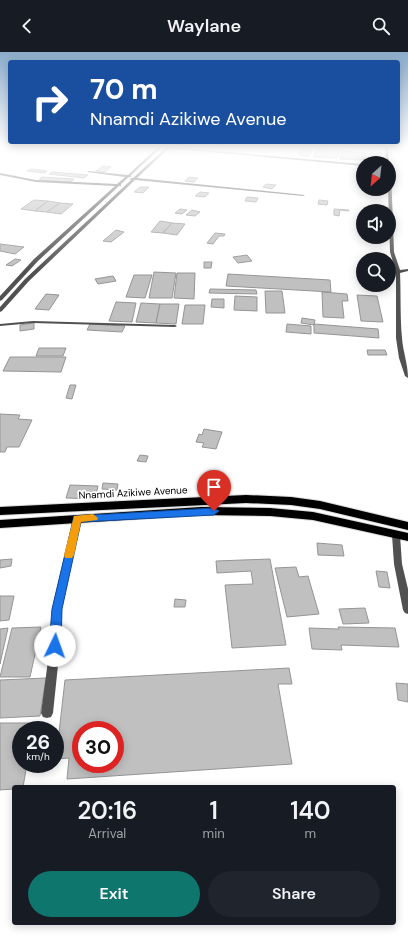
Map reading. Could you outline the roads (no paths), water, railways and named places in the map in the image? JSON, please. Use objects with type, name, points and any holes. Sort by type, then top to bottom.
[{"type":"main road","name":"Nnamdi Azikiwe Avenue","points":[[0,512],[216,500],[269,500],[320,505],[408,526]]},
{"type":"main road","points":[[0,524],[201,511],[270,512],[313,516],[408,537]]},
{"type":"street","points":[[0,299],[36,260],[114,188]]},
{"type":"street","points":[[0,310],[27,280],[125,188]]},
{"type":"street","points":[[237,188],[303,195]]},
{"type":"street","points":[[390,196],[392,252],[398,272],[399,338],[402,358],[408,376]]},
{"type":"street","points":[[398,272],[408,270]]},
{"type":"street","points":[[47,713],[55,646],[57,609],[77,519]]},
{"type":"street","points":[[396,534],[398,564],[408,610]]},
{"type":"lane","points":[[0,325],[33,322],[175,326]]}]
